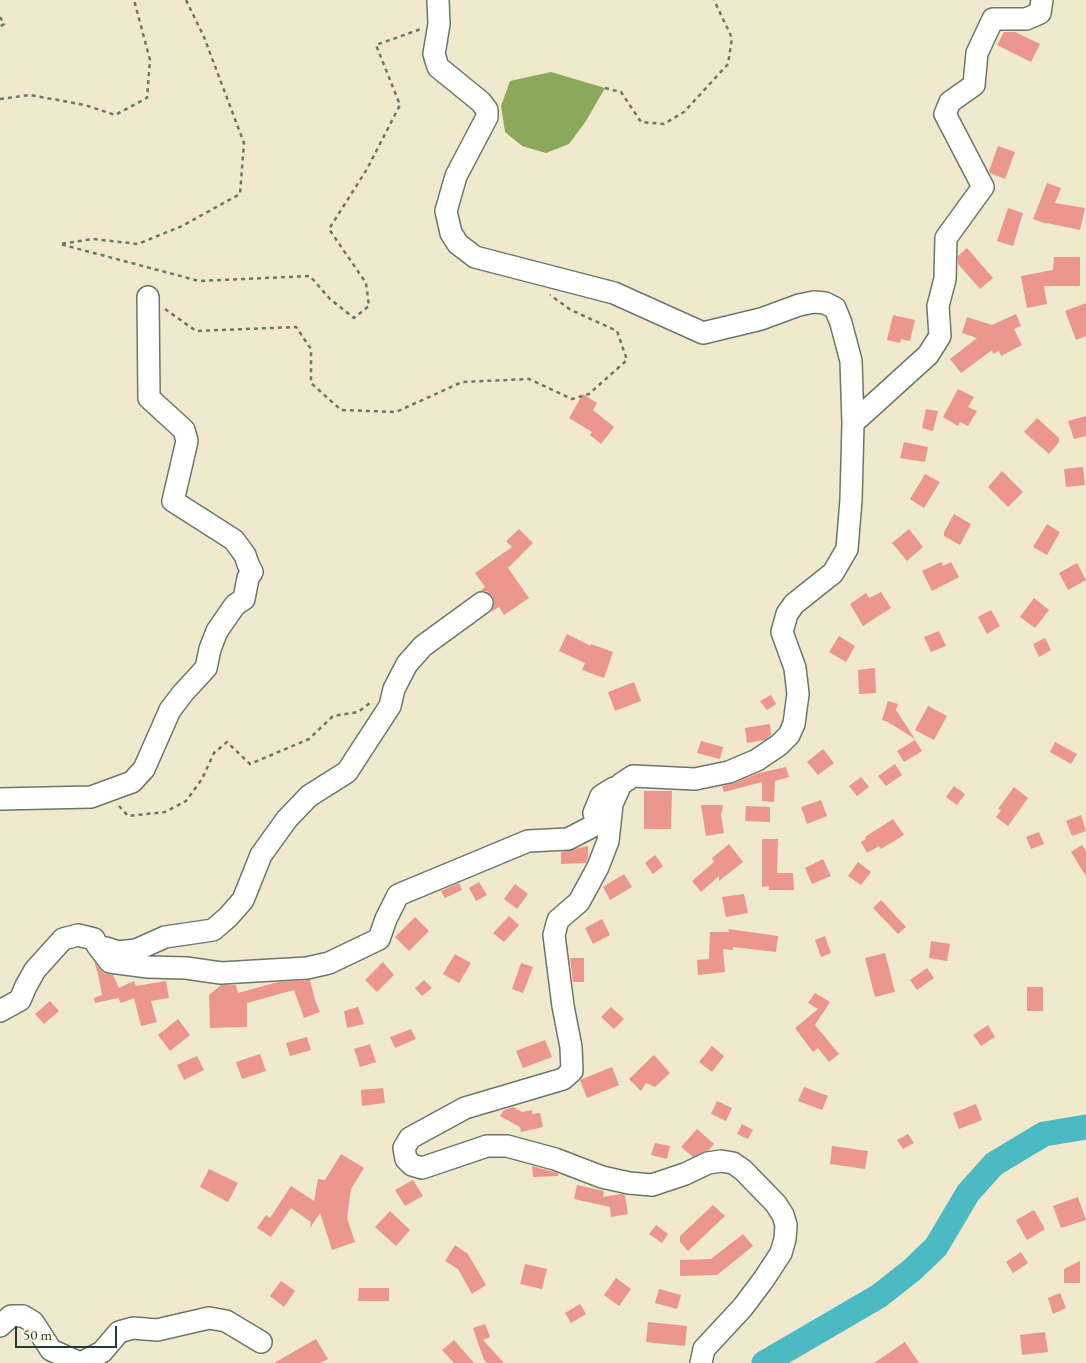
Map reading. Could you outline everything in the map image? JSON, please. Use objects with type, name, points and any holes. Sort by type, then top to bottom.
[{"type":"street","points":[[0,1011],[20,1000],[35,970],[63,939],[78,935],[94,939],[110,962],[148,967],[186,968],[221,973],[306,968],[329,963],[379,939],[386,919],[398,895],[528,841],[568,839],[597,824],[594,813],[601,796],[633,776],[695,779],[730,772],[757,760],[779,745],[789,735],[794,724],[798,694],[795,668],[782,632],[787,614],[794,604],[833,573],[847,549],[851,500],[851,361],[841,322],[835,308],[825,303],[814,302],[799,305],[761,319],[703,333],[668,319],[614,293],[475,258],[458,244],[451,233],[446,211],[456,176],[487,117],[487,110],[481,102],[438,67],[434,54],[438,24],[438,0]]},
{"type":"street","points":[[852,423],[928,355],[940,336],[938,306],[945,278],[946,238],[983,187],[945,114],[950,102],[974,85],[976,53],[993,19],[1026,19],[1040,14],[1042,0]]},
{"type":"street","points":[[0,799],[90,797],[132,782],[144,769],[170,710],[183,692],[206,668],[210,649],[217,631],[235,605],[244,599],[248,578],[252,572],[245,555],[234,540],[173,501],[187,441],[184,430],[149,398],[148,297]]},
{"type":"street","points":[[97,945],[118,952],[136,950],[165,937],[213,930],[228,918],[243,900],[261,855],[287,819],[309,796],[347,772],[390,706],[394,689],[407,664],[423,646],[482,603]]},
{"type":"street","points":[[621,784],[612,804],[608,841],[598,867],[579,902],[558,920],[554,934],[555,955],[571,1046],[572,1071],[563,1079],[465,1108],[410,1138],[404,1148],[406,1159],[412,1165],[422,1168],[487,1146],[507,1146],[555,1159],[602,1177],[629,1183],[652,1185],[686,1174],[708,1163],[722,1160],[733,1163],[743,1170],[776,1204],[783,1215],[786,1225],[785,1239],[781,1253],[764,1279],[743,1307],[704,1349],[701,1363]]},
{"type":"street","points":[[0,1326],[11,1316],[23,1316],[34,1322],[51,1350],[80,1363],[102,1352],[119,1332],[133,1328],[156,1330],[209,1318],[226,1321],[261,1342]]},
{"type":"path","points":[[0,99],[30,95],[85,105],[115,115],[147,98],[150,60],[134,0]]},
{"type":"path","points":[[186,0],[204,37],[244,144],[240,194],[182,226],[138,244],[93,239],[60,244],[199,282],[310,276],[330,299],[354,318],[369,306],[366,283],[329,229],[367,169],[400,105],[376,45],[438,24]]},
{"type":"path","points":[[605,88],[621,92],[641,122],[664,124],[684,112],[728,64],[732,38],[714,0]]},
{"type":"path","points":[[0,17],[4,24],[0,26]]},
{"type":"path","points":[[148,297],[196,331],[296,327],[311,349],[311,383],[341,410],[396,412],[462,382],[529,379],[572,399],[589,394],[627,360],[617,331],[571,310],[549,294]]},
{"type":"path","points":[[106,791],[128,816],[165,812],[186,801],[202,778],[214,753],[227,742],[250,764],[309,739],[333,716],[358,712],[372,701]]},
{"type":"green space","points":[[551,72],[605,88],[586,121],[569,144],[546,153],[522,146],[505,132],[501,106],[510,81]]},
{"type":"building","points":[[1004,32],[1015,32],[1040,44],[1031,62],[997,45]]},
{"type":"building","points":[[998,146],[1015,152],[1005,179],[989,171]]},
{"type":"building","points":[[1047,183],[1061,188],[1055,203],[1085,208],[1080,230],[1047,224],[1033,219]]},
{"type":"building","points":[[1008,208],[1023,213],[1013,246],[997,241]]},
{"type":"building","points":[[967,248],[993,278],[980,289],[958,264],[958,256]]},
{"type":"building","points":[[1054,257],[1080,257],[1080,286],[1044,286],[1047,304],[1027,308],[1021,276],[1053,270]]},
{"type":"building","points":[[1086,303],[1086,336],[1076,340],[1065,311]]},
{"type":"building","points":[[1016,314],[1021,326],[1014,329],[1022,345],[1001,356],[999,351],[993,354],[992,350],[961,373],[950,359],[977,338],[962,333],[967,317],[992,325]]},
{"type":"building","points":[[893,315],[915,320],[910,341],[901,339],[900,343],[887,340]]},
{"type":"building","points":[[958,389],[974,397],[968,407],[977,411],[968,426],[960,422],[958,426],[943,417]]},
{"type":"building","points":[[583,394],[597,403],[593,410],[614,427],[601,444],[590,435],[592,432],[569,418]]},
{"type":"building","points":[[926,409],[938,411],[933,431],[922,428]]},
{"type":"building","points":[[1086,416],[1086,436],[1074,439],[1068,421]]},
{"type":"building","points":[[1037,418],[1059,438],[1059,442],[1049,454],[1024,432]]},
{"type":"building","points":[[904,442],[928,447],[925,462],[900,458]]},
{"type":"building","points":[[1083,467],[1085,485],[1066,487],[1064,469]]},
{"type":"building","points":[[1002,471],[1023,492],[1008,507],[988,487]]},
{"type":"building","points":[[925,474],[940,482],[924,508],[910,499]]},
{"type":"building","points":[[954,514],[971,524],[960,545],[944,536],[944,532]]},
{"type":"building","points":[[1047,524],[1060,532],[1047,555],[1033,547]]},
{"type":"building","points":[[519,529],[533,543],[508,568],[529,598],[504,615],[499,607],[491,612],[494,602],[492,596],[487,591],[480,591],[485,587],[475,573],[512,547],[506,541]]},
{"type":"building","points":[[909,529],[923,547],[907,561],[892,543]]},
{"type":"building","points":[[941,562],[943,566],[951,562],[959,577],[932,591],[922,571]]},
{"type":"building","points":[[1077,563],[1086,580],[1068,590],[1059,573]]},
{"type":"building","points":[[881,592],[891,608],[863,626],[850,604],[866,593],[869,598]]},
{"type":"building","points":[[1034,598],[1049,610],[1035,628],[1020,617]]},
{"type":"building","points":[[991,610],[1000,626],[987,634],[978,617]]},
{"type":"building","points":[[939,631],[946,646],[931,652],[924,637]]},
{"type":"building","points":[[567,634],[591,646],[591,644],[613,652],[604,678],[582,670],[585,663],[559,651]]},
{"type":"building","points":[[839,636],[855,646],[846,662],[829,652]]},
{"type":"building","points":[[1045,638],[1051,650],[1039,657],[1033,644]]},
{"type":"building","points":[[875,668],[876,693],[859,694],[858,670]]},
{"type":"building","points":[[634,682],[641,701],[615,711],[608,692]]},
{"type":"building","points":[[771,695],[776,704],[767,710],[760,701]]},
{"type":"building","points":[[888,701],[898,704],[896,710],[915,739],[882,720]]},
{"type":"building","points":[[928,706],[947,716],[934,740],[915,730]]},
{"type":"building","points":[[770,724],[771,735],[765,740],[747,743],[745,728]]},
{"type":"building","points":[[915,740],[922,751],[904,762],[897,751]]},
{"type":"building","points":[[701,741],[723,747],[720,759],[697,753]]},
{"type":"building","points":[[1055,742],[1077,754],[1071,764],[1050,752]]},
{"type":"building","points":[[823,749],[834,763],[818,775],[807,762]]},
{"type":"building","points":[[895,764],[902,775],[886,786],[878,776]]},
{"type":"building","points":[[786,767],[789,777],[775,781],[774,802],[762,801],[762,782],[724,792],[722,786],[759,773]]},
{"type":"building","points":[[861,777],[869,787],[857,796],[849,786]]},
{"type":"building","points":[[954,786],[965,794],[957,805],[946,797]]},
{"type":"building","points":[[1014,787],[1028,798],[1008,826],[996,817],[1001,810],[998,809]]},
{"type":"building","points":[[644,791],[672,791],[671,829],[644,829]]},
{"type":"building","points":[[821,800],[827,816],[807,824],[801,807]]},
{"type":"building","points":[[701,805],[723,805],[721,815],[724,833],[706,836]]},
{"type":"building","points":[[746,806],[770,807],[770,822],[745,821]]},
{"type":"building","points":[[1081,815],[1086,831],[1072,836],[1066,821]]},
{"type":"building","points":[[893,819],[904,835],[881,849],[879,846],[867,853],[861,842],[866,839],[865,837]]},
{"type":"building","points":[[1039,832],[1044,844],[1031,849],[1026,837]]},
{"type":"building","points":[[762,839],[778,839],[777,873],[793,873],[794,890],[769,890],[769,886],[762,887]]},
{"type":"building","points":[[729,844],[743,862],[719,881],[719,876],[701,892],[692,881],[714,862],[712,858]]},
{"type":"building","points":[[1082,845],[1086,851],[1086,876],[1071,852]]},
{"type":"building","points":[[588,846],[586,863],[561,864],[561,852]]},
{"type":"building","points":[[655,855],[663,866],[653,874],[645,863]]},
{"type":"building","points":[[823,859],[831,876],[812,884],[805,868]]},
{"type":"building","points":[[858,862],[871,872],[861,885],[848,876]]},
{"type":"building","points":[[624,874],[632,887],[610,900],[603,887]]},
{"type":"building","points":[[479,882],[487,895],[476,901],[469,888]]},
{"type":"building","points":[[459,883],[462,890],[445,898],[441,891]]},
{"type":"building","points":[[515,884],[528,894],[517,909],[504,899]]},
{"type":"building","points":[[744,894],[748,913],[726,917],[722,897]]},
{"type":"building","points":[[881,900],[906,927],[898,934],[873,908]]},
{"type":"building","points":[[509,916],[519,925],[504,942],[493,933]]},
{"type":"building","points":[[415,917],[429,931],[409,951],[395,937]]},
{"type":"building","points":[[602,919],[610,935],[593,944],[585,928]]},
{"type":"building","points":[[728,929],[778,936],[776,952],[733,947],[733,950],[723,949],[725,972],[698,975],[697,960],[709,959],[710,932],[729,932]]},
{"type":"building","points":[[825,936],[831,953],[821,957],[815,940]]},
{"type":"building","points":[[931,941],[950,944],[947,961],[929,958]]},
{"type":"building","points":[[885,953],[895,992],[875,997],[865,958]]},
{"type":"building","points":[[455,954],[471,963],[459,983],[443,974]]},
{"type":"building","points":[[570,958],[584,958],[584,982],[573,982]]},
{"type":"building","points":[[94,961],[103,973],[113,975],[119,988],[134,981],[136,986],[166,981],[169,998],[151,1001],[157,1022],[141,1026],[134,998],[121,1003],[118,998],[95,1003],[94,998],[102,995]]},
{"type":"building","points":[[383,962],[394,975],[377,992],[365,980]]},
{"type":"building","points":[[521,963],[533,967],[523,993],[512,989]]},
{"type":"building","points":[[927,968],[934,978],[917,990],[910,980]]},
{"type":"building","points":[[310,980],[320,1012],[304,1018],[294,990],[247,1003],[247,1027],[210,1028],[209,995],[221,985],[236,985],[238,993],[278,982]]},
{"type":"building","points":[[424,980],[432,988],[422,996],[415,988]]},
{"type":"building","points":[[1027,987],[1043,987],[1043,1011],[1027,1011]]},
{"type":"building","points":[[815,993],[830,1002],[815,1025],[839,1054],[829,1062],[818,1048],[813,1052],[795,1028],[818,1009],[808,1003]]},
{"type":"building","points":[[50,1001],[59,1011],[44,1024],[35,1014]]},
{"type":"building","points":[[358,1007],[364,1024],[347,1028],[344,1011]]},
{"type":"building","points":[[611,1007],[624,1019],[614,1029],[601,1017]]},
{"type":"building","points":[[178,1019],[190,1035],[170,1051],[158,1035]]},
{"type":"building","points":[[988,1025],[995,1037],[981,1046],[973,1035]]},
{"type":"building","points":[[411,1029],[416,1039],[395,1048],[390,1037]]},
{"type":"building","points":[[307,1037],[311,1050],[290,1056],[286,1043]]},
{"type":"building","points":[[545,1040],[552,1057],[523,1068],[516,1051]]},
{"type":"building","points":[[370,1044],[376,1062],[360,1067],[354,1049]]},
{"type":"building","points":[[712,1046],[724,1056],[712,1072],[699,1062]]},
{"type":"building","points":[[260,1054],[266,1071],[242,1079],[236,1062]]},
{"type":"building","points":[[654,1055],[670,1073],[655,1087],[646,1083],[641,1091],[629,1079]]},
{"type":"building","points":[[197,1056],[204,1070],[184,1080],[177,1065]]},
{"type":"building","points":[[612,1067],[619,1085],[587,1098],[580,1080]]},
{"type":"building","points":[[804,1087],[828,1096],[822,1110],[798,1101]]},
{"type":"building","points":[[383,1088],[385,1103],[362,1106],[361,1090]]},
{"type":"building","points":[[717,1101],[732,1108],[726,1121],[711,1114]]},
{"type":"building","points":[[976,1104],[982,1120],[959,1129],[953,1113]]},
{"type":"building","points":[[513,1107],[522,1112],[532,1110],[532,1114],[540,1113],[543,1127],[521,1132],[520,1127],[500,1116],[504,1110]]},
{"type":"building","points":[[742,1124],[753,1130],[748,1139],[737,1134]]},
{"type":"building","points":[[697,1129],[714,1144],[709,1150],[693,1157],[681,1147]]},
{"type":"building","points":[[908,1134],[914,1143],[903,1149],[897,1140]]},
{"type":"building","points":[[655,1143],[670,1146],[667,1159],[651,1155]]},
{"type":"building","points":[[832,1146],[868,1151],[865,1169],[830,1164]]},
{"type":"building","points":[[341,1154],[364,1168],[351,1189],[347,1218],[355,1242],[332,1250],[320,1213],[310,1228],[311,1222],[291,1208],[271,1237],[257,1228],[266,1215],[270,1218],[291,1186],[314,1201],[318,1179],[325,1180]]},
{"type":"building","points":[[532,1166],[558,1173],[558,1176],[533,1177]]},
{"type":"building","points":[[209,1169],[238,1183],[228,1202],[200,1187]]},
{"type":"building","points":[[413,1180],[423,1196],[405,1206],[395,1190]]},
{"type":"building","points":[[577,1185],[604,1191],[603,1197],[625,1195],[628,1214],[611,1217],[610,1207],[574,1199]]},
{"type":"building","points":[[1078,1197],[1086,1220],[1061,1228],[1053,1206]]},
{"type":"building","points":[[713,1205],[725,1216],[688,1251],[680,1242],[680,1236]]},
{"type":"building","points":[[1034,1210],[1045,1229],[1027,1240],[1016,1220]]},
{"type":"building","points":[[390,1211],[410,1230],[396,1246],[375,1227]]},
{"type":"building","points":[[656,1225],[668,1234],[662,1243],[649,1234]]},
{"type":"building","points":[[743,1234],[753,1246],[717,1275],[680,1276],[680,1260],[711,1259]]},
{"type":"building","points":[[455,1245],[468,1254],[486,1285],[472,1294],[458,1269],[445,1261]]},
{"type":"building","points":[[1021,1252],[1028,1263],[1013,1273],[1006,1262]]},
{"type":"building","points":[[1080,1261],[1080,1283],[1064,1283],[1064,1269]]},
{"type":"building","points":[[525,1264],[547,1269],[542,1289],[520,1284]]},
{"type":"building","points":[[616,1278],[631,1289],[619,1306],[604,1295]]},
{"type":"building","points":[[281,1281],[295,1291],[284,1307],[270,1296]]},
{"type":"building","points":[[359,1288],[389,1288],[389,1301],[358,1301]]},
{"type":"building","points":[[659,1289],[681,1295],[677,1309],[655,1303]]},
{"type":"building","points":[[1060,1293],[1066,1308],[1053,1314],[1048,1298]]},
{"type":"building","points":[[580,1304],[586,1314],[571,1323],[565,1313]]},
{"type":"building","points":[[648,1322],[687,1326],[685,1346],[646,1342]]},
{"type":"building","points":[[485,1324],[490,1337],[483,1340],[504,1363],[487,1363],[484,1360],[473,1328]]},
{"type":"building","points":[[1045,1332],[1048,1352],[1022,1355],[1020,1335]]},
{"type":"building","points":[[316,1339],[328,1359],[320,1363],[274,1363]]},
{"type":"building","points":[[454,1340],[474,1363],[454,1363],[442,1350]]},
{"type":"building","points":[[905,1342],[919,1363],[874,1363]]},
{"type":"waterway","points":[[764,1363],[879,1296],[912,1270],[936,1247],[968,1193],[994,1164],[1044,1134],[1086,1127]]}]
